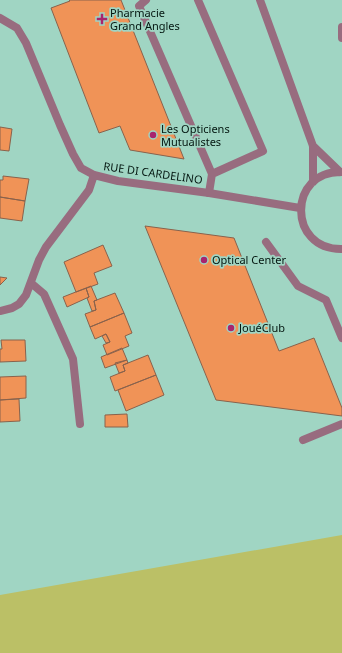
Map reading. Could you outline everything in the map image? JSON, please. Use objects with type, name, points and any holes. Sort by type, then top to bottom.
[{"type":"street","points":[[146,0],[139,6],[212,174],[209,193]]},
{"type":"street","points":[[198,0],[263,151],[212,174]]},
{"type":"street","points":[[259,1],[313,146],[313,182]]},
{"type":"street","name":"RUE DI CARDELINO","points":[[0,18],[16,28],[26,43],[73,154],[81,168],[94,176],[118,181],[209,193],[300,208]]},
{"type":"street","points":[[342,27],[342,38]]},
{"type":"street","points":[[313,146],[341,172]]},
{"type":"street","points":[[341,172],[326,174],[313,182],[302,198],[300,208],[301,220],[306,231],[314,240],[324,246],[342,249]]},
{"type":"street","points":[[0,311],[20,304],[26,295],[42,254],[89,190],[94,176]]},
{"type":"street","points":[[266,242],[298,286],[326,300],[342,338]]},
{"type":"street","points":[[31,283],[44,294],[73,359],[80,424]]},
{"type":"street","points":[[303,440],[342,424]]},
{"type":"green space","points":[[342,535],[342,653],[0,653],[0,595]]},
{"type":"building","points":[[69,0],[121,0],[184,159],[130,150],[120,126],[99,133],[51,8],[70,1]]},
{"type":"building","points":[[0,127],[12,129],[9,151],[0,150]]},
{"type":"building","points":[[3,176],[29,179],[25,201],[0,197],[0,180],[3,180]]},
{"type":"building","points":[[0,197],[25,201],[22,221],[0,218]]},
{"type":"building","points":[[145,226],[234,238],[279,351],[314,338],[342,408],[342,416],[216,400]]},
{"type":"building","points":[[103,245],[112,266],[94,273],[98,284],[76,292],[64,262]]},
{"type":"building","points":[[0,277],[7,278],[0,285]]},
{"type":"building","points":[[91,286],[97,300],[94,301],[96,310],[92,311],[87,298],[89,297],[86,288]]},
{"type":"building","points":[[86,288],[89,297],[67,307],[63,297]]},
{"type":"building","points":[[115,293],[124,313],[90,327],[85,314],[96,310],[94,301]]},
{"type":"building","points":[[124,313],[132,333],[125,336],[129,346],[107,355],[103,345],[110,342],[106,334],[95,339],[90,327]]},
{"type":"building","points":[[106,334],[110,342],[106,343],[102,336]]},
{"type":"building","points":[[1,340],[25,340],[26,361],[0,362],[0,349],[2,349]]},
{"type":"building","points":[[122,348],[127,360],[105,368],[101,357]]},
{"type":"building","points":[[148,355],[156,375],[115,391],[110,377],[125,371],[123,365]]},
{"type":"building","points":[[127,360],[128,363],[123,365],[125,371],[119,373],[115,363]]},
{"type":"building","points":[[156,375],[164,395],[126,411],[118,390]]},
{"type":"building","points":[[26,376],[26,398],[0,400],[0,377]]},
{"type":"building","points":[[19,399],[20,421],[0,422],[0,400]]},
{"type":"building","points":[[127,414],[128,427],[105,427],[105,415]]},
{"type":"place","name":"Pharmacie Grand Angles","points":[[102,19]]},
{"type":"place","name":"Les Opticiens Mutualistes","points":[[153,135]]},
{"type":"place","name":"Optical Center","points":[[204,260]]},
{"type":"place","name":"JouéClub","points":[[231,328]]}]
